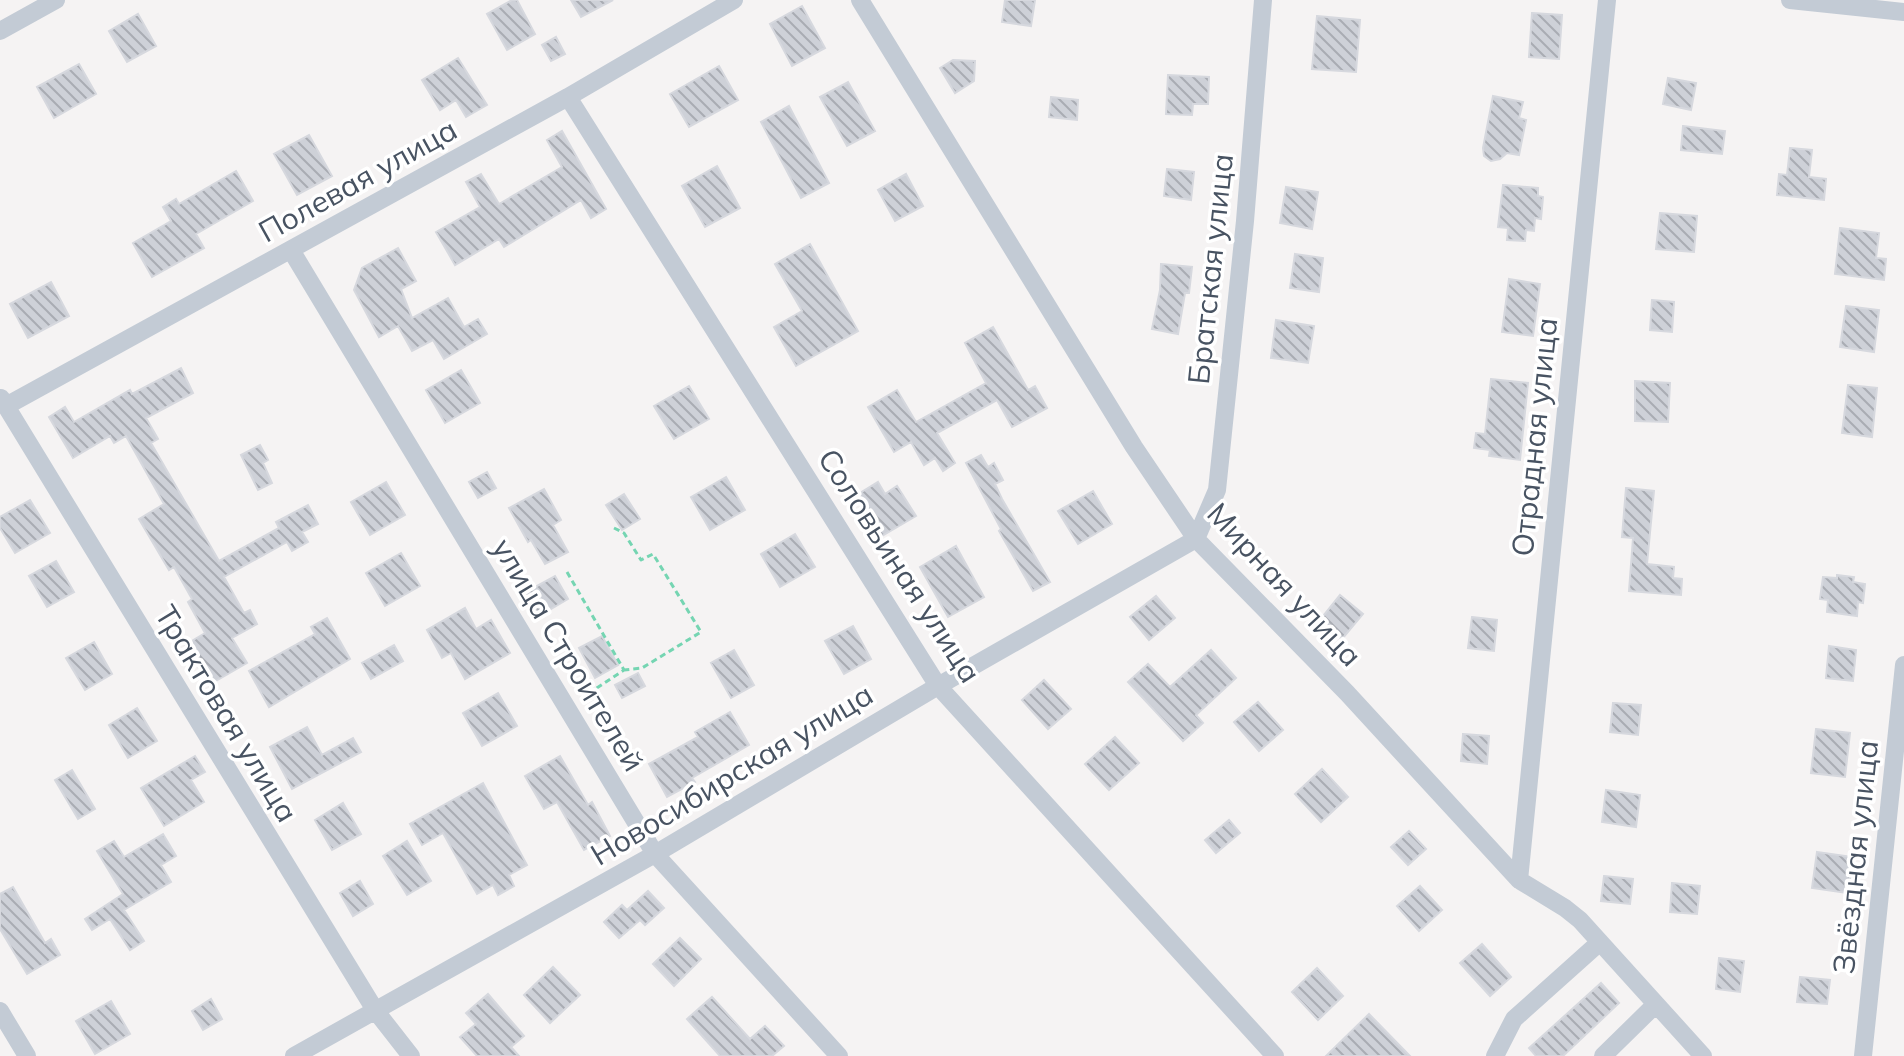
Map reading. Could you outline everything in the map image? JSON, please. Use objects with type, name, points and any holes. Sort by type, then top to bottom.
[{"type":"street","points":[[0,31],[56,0]]},
{"type":"street","name":"Полевая улица","points":[[3,401],[291,250],[568,97],[734,0]]},
{"type":"street","name":"Мирная улица","points":[[860,0],[1134,447],[1196,539],[1347,693],[1519,880],[1565,908],[1600,942],[1703,1056]]},
{"type":"street","name":"Братская улица","points":[[1196,539],[1217,490],[1245,221],[1263,0]]},
{"type":"street","name":"Отрадная улица","points":[[1519,880],[1607,0]]},
{"type":"street","points":[[1790,0],[1904,12]]},
{"type":"street","name":"Соловьиная улица","points":[[568,97],[938,686],[1275,1056]]},
{"type":"street","name":"улица Строителей","points":[[291,250],[655,854],[839,1056]]},
{"type":"street","name":"Трактовая улица","points":[[3,401],[375,1010],[411,1056]]},
{"type":"street","name":"Новосибирская улица","points":[[294,1056],[655,854],[938,686],[1196,539]]},
{"type":"street","name":"Звёздная улица","points":[[1863,1056],[1904,665]]},
{"type":"street","points":[[1495,1056],[1514,1019],[1600,942]]},
{"type":"street","points":[[1603,1056],[1656,1004]]},
{"type":"street","points":[[0,1011],[27,1056]]},
{"type":"path","points":[[586,695],[624,670],[642,668],[701,632],[653,554],[641,560],[624,533],[614,528]]},
{"type":"path","points":[[567,572],[624,670]]},
{"type":"building","points":[[517,0],[535,34],[507,50],[487,14]]},
{"type":"building","points":[[571,0],[613,0],[581,17]]},
{"type":"building","points":[[1005,0],[1035,0],[1031,26],[1002,22]]},
{"type":"building","points":[[802,6],[825,48],[792,66],[770,24]]},
{"type":"building","points":[[1532,13],[1562,15],[1559,59],[1529,57]]},
{"type":"building","points":[[138,14],[156,46],[127,62],[109,31]]},
{"type":"building","points":[[1317,16],[1360,20],[1356,72],[1312,69]]},
{"type":"building","points":[[556,37],[565,54],[551,61],[542,45]]},
{"type":"building","points":[[458,58],[487,105],[466,117],[456,100],[440,110],[422,80]]},
{"type":"building","points":[[953,60],[975,61],[974,81],[955,93],[940,68]]},
{"type":"building","points":[[79,64],[96,94],[54,118],[37,87]]},
{"type":"building","points":[[719,66],[738,100],[689,127],[670,94]]},
{"type":"building","points":[[1168,75],[1209,77],[1208,104],[1193,104],[1192,115],[1166,114]]},
{"type":"building","points":[[1668,78],[1696,83],[1691,110],[1663,104]]},
{"type":"building","points":[[848,82],[875,131],[847,146],[820,97]]},
{"type":"building","points":[[1493,96],[1523,102],[1519,118],[1526,120],[1519,155],[1507,153],[1491,161],[1484,156],[1483,148]]},
{"type":"building","points":[[1051,97],[1078,100],[1077,120],[1049,117]]},
{"type":"building","points":[[789,106],[829,183],[801,198],[761,122]]},
{"type":"building","points":[[1683,126],[1725,131],[1722,154],[1681,150]]},
{"type":"building","points":[[562,131],[606,209],[591,218],[581,200],[504,247],[499,239],[455,265],[436,232],[480,207],[466,182],[481,174],[499,204],[562,167],[547,140]]},
{"type":"building","points":[[309,135],[332,176],[297,195],[274,154]]},
{"type":"building","points":[[1790,148],[1812,150],[1809,177],[1826,179],[1824,200],[1777,195],[1779,174],[1787,175]]},
{"type":"building","points":[[717,166],[740,208],[705,227],[682,186]]},
{"type":"building","points":[[1167,169],[1194,172],[1191,200],[1164,196]]},
{"type":"building","points":[[236,171],[253,201],[196,234],[204,248],[152,277],[133,243],[171,221],[163,207],[176,199],[179,204]]},
{"type":"building","points":[[906,174],[923,206],[895,221],[878,190]]},
{"type":"building","points":[[1503,185],[1538,188],[1538,196],[1543,197],[1541,219],[1535,218],[1534,231],[1526,230],[1525,241],[1507,240],[1508,228],[1498,227]]},
{"type":"building","points":[[1286,187],[1318,192],[1312,229],[1280,223]]},
{"type":"building","points":[[1660,213],[1697,216],[1694,252],[1656,249]]},
{"type":"building","points":[[1840,228],[1879,233],[1876,258],[1886,259],[1884,280],[1835,274]]},
{"type":"building","points":[[810,244],[858,331],[796,366],[774,327],[802,311],[775,264]]},
{"type":"building","points":[[398,248],[416,281],[401,289],[412,318],[448,298],[464,327],[478,319],[487,334],[444,359],[433,340],[412,351],[398,326],[379,337],[354,290],[362,268]]},
{"type":"building","points":[[1295,254],[1323,258],[1319,292],[1290,288]]},
{"type":"building","points":[[1161,264],[1192,267],[1178,334],[1152,329],[1160,290]]},
{"type":"building","points":[[1509,279],[1540,284],[1533,336],[1502,332]]},
{"type":"building","points":[[51,282],[69,316],[28,338],[10,304]]},
{"type":"building","points":[[1652,300],[1674,302],[1672,332],[1650,330]]},
{"type":"building","points":[[1846,306],[1879,310],[1874,352],[1840,347]]},
{"type":"building","points":[[1276,320],[1314,326],[1308,363],[1271,358]]},
{"type":"building","points":[[993,327],[1028,390],[1035,386],[1047,408],[1012,427],[997,400],[937,433],[955,463],[943,471],[935,458],[924,465],[911,442],[894,452],[868,407],[897,390],[916,422],[986,383],[965,343]]},
{"type":"building","points":[[181,368],[193,393],[146,418],[158,439],[151,443],[219,561],[279,528],[276,522],[308,505],[318,524],[302,532],[308,542],[292,551],[287,542],[224,577],[244,613],[250,610],[257,624],[232,638],[247,663],[209,685],[185,645],[205,633],[188,602],[192,599],[174,567],[169,570],[139,519],[164,504],[126,436],[114,443],[110,436],[73,458],[49,417],[65,407],[74,422],[130,390],[132,394]]},
{"type":"building","points":[[461,370],[480,403],[445,423],[426,390]]},
{"type":"building","points":[[1491,379],[1528,383],[1520,460],[1489,456],[1490,450],[1474,448],[1476,433],[1485,434]]},
{"type":"building","points":[[1635,381],[1670,383],[1668,422],[1635,421]]},
{"type":"building","points":[[1848,385],[1877,388],[1872,437],[1842,433]]},
{"type":"building","points":[[689,386],[709,419],[674,439],[654,406]]},
{"type":"building","points":[[260,445],[268,460],[263,463],[272,483],[258,490],[241,455]]},
{"type":"building","points":[[981,455],[988,467],[994,463],[1003,480],[995,484],[1002,499],[1050,582],[1033,591],[966,463]]},
{"type":"building","points":[[487,472],[496,488],[478,498],[469,482]]},
{"type":"building","points":[[726,477],[745,510],[710,530],[691,497]]},
{"type":"building","points":[[386,482],[405,515],[370,535],[351,502]]},
{"type":"building","points":[[878,482],[885,494],[897,486],[916,516],[882,536],[855,496]]},
{"type":"building","points":[[1626,488],[1654,491],[1647,564],[1674,567],[1673,578],[1682,579],[1681,595],[1629,591],[1633,538],[1622,537]]},
{"type":"building","points":[[544,489],[561,520],[553,525],[568,552],[545,564],[531,540],[528,542],[509,508]]},
{"type":"building","points":[[1093,491],[1112,524],[1078,544],[1058,511]]},
{"type":"building","points":[[624,494],[640,519],[622,530],[606,505]]},
{"type":"building","points":[[30,500],[50,533],[15,553],[0,528],[0,517]]},
{"type":"building","points":[[795,534],[815,567],[780,587],[761,554]]},
{"type":"building","points":[[956,546],[984,597],[948,617],[920,567]]},
{"type":"building","points":[[401,553],[420,586],[385,606],[366,573]]},
{"type":"building","points":[[56,561],[74,592],[47,607],[29,576]]},
{"type":"building","points":[[1837,575],[1854,577],[1853,582],[1865,584],[1863,603],[1858,602],[1857,616],[1827,612],[1828,600],[1820,599],[1823,577],[1837,578]]},
{"type":"building","points":[[555,576],[568,599],[539,616],[526,592]]},
{"type":"building","points":[[1340,595],[1363,614],[1342,639],[1319,621]]},
{"type":"building","points":[[1156,596],[1175,618],[1149,640],[1130,617]]},
{"type":"building","points":[[465,608],[476,629],[491,620],[510,653],[465,679],[451,653],[442,658],[427,630]]},
{"type":"building","points":[[1472,617],[1497,620],[1494,651],[1468,648]]},
{"type":"building","points":[[327,618],[350,659],[269,707],[249,671],[315,634],[311,627]]},
{"type":"building","points":[[853,626],[871,659],[844,674],[825,641]]},
{"type":"building","points":[[602,636],[618,665],[595,678],[579,648]]},
{"type":"building","points":[[94,642],[112,674],[85,690],[66,658]]},
{"type":"building","points":[[394,645],[403,661],[371,679],[362,663]]},
{"type":"building","points":[[1829,646],[1856,650],[1853,681],[1826,678]]},
{"type":"building","points":[[734,650],[754,685],[731,698],[711,663]]},
{"type":"building","points":[[1211,650],[1236,678],[1196,715],[1203,723],[1183,741],[1128,682],[1148,664],[1170,687]]},
{"type":"building","points":[[638,673],[645,686],[622,698],[615,685]]},
{"type":"building","points":[[1044,680],[1071,709],[1048,729],[1022,700]]},
{"type":"building","points":[[498,693],[517,726],[482,746],[463,713]]},
{"type":"building","points":[[1258,702],[1283,730],[1259,751],[1234,722]]},
{"type":"building","points":[[1613,703],[1641,705],[1638,735],[1610,732]]},
{"type":"building","points":[[137,708],[157,741],[128,758],[109,725]]},
{"type":"building","points":[[730,712],[749,745],[692,778],[695,782],[667,797],[649,764],[698,737],[695,732]]},
{"type":"building","points":[[307,727],[322,755],[353,738],[361,752],[292,789],[270,747]]},
{"type":"building","points":[[1816,729],[1850,733],[1845,777],[1811,773]]},
{"type":"building","points":[[1463,734],[1489,736],[1487,764],[1461,761]]},
{"type":"building","points":[[1115,737],[1139,763],[1109,790],[1085,764]]},
{"type":"building","points":[[195,756],[205,772],[191,780],[204,802],[164,826],[141,788]]},
{"type":"building","points":[[560,756],[588,805],[592,802],[610,836],[584,850],[557,802],[544,809],[525,776]]},
{"type":"building","points":[[1322,769],[1348,797],[1321,822],[1295,794]]},
{"type":"building","points":[[72,770],[95,809],[78,819],[55,780]]},
{"type":"building","points":[[483,783],[527,865],[509,875],[514,886],[498,895],[493,885],[477,894],[443,833],[422,845],[410,824]]},
{"type":"building","points":[[1606,790],[1640,795],[1636,827],[1602,822]]},
{"type":"building","points":[[343,803],[361,834],[332,850],[315,820]]},
{"type":"building","points":[[1229,820],[1240,833],[1216,853],[1205,840]]},
{"type":"building","points":[[1409,831],[1426,849],[1408,865],[1391,847]]},
{"type":"building","points":[[163,834],[176,856],[161,865],[171,882],[124,910],[144,941],[130,950],[110,919],[92,930],[85,919],[123,894],[97,851],[114,841],[124,857]]},
{"type":"building","points":[[407,841],[431,881],[407,895],[383,856]]},
{"type":"building","points":[[1817,852],[1853,857],[1848,893],[1812,888]]},
{"type":"building","points":[[1604,876],[1633,879],[1630,904],[1601,901]]},
{"type":"building","points":[[360,881],[373,904],[353,916],[340,893]]},
{"type":"building","points":[[1672,883],[1700,886],[1697,914],[1670,912]]},
{"type":"building","points":[[1420,886],[1442,910],[1419,931],[1397,906]]},
{"type":"building","points":[[13,887],[45,943],[51,939],[60,955],[27,974],[0,929],[0,894]]},
{"type":"building","points":[[648,891],[664,908],[645,925],[640,920],[619,938],[604,922],[622,905],[627,910]]},
{"type":"building","points":[[680,938],[701,959],[674,986],[653,964]]},
{"type":"building","points":[[1482,944],[1511,977],[1490,996],[1460,963]]},
{"type":"building","points":[[1719,958],[1744,961],[1740,992],[1716,989]]},
{"type":"building","points":[[553,967],[580,995],[550,1023],[524,995]]},
{"type":"building","points":[[1317,968],[1343,996],[1318,1020],[1292,992]]},
{"type":"building","points":[[1800,977],[1830,980],[1827,1004],[1797,1002]]},
{"type":"building","points":[[1601,983],[1619,1003],[1563,1056],[1536,1056],[1529,1048]]},
{"type":"building","points":[[488,994],[524,1036],[511,1047],[519,1056],[477,1056],[460,1037],[476,1024],[466,1013]]},
{"type":"building","points":[[712,997],[750,1039],[765,1026],[784,1046],[772,1056],[720,1056],[687,1019]]},
{"type":"building","points":[[211,999],[222,1019],[203,1030],[192,1011]]},
{"type":"building","points":[[111,1001],[130,1034],[95,1054],[76,1021]]},
{"type":"building","points":[[1369,1014],[1410,1056],[1326,1056]]}]
